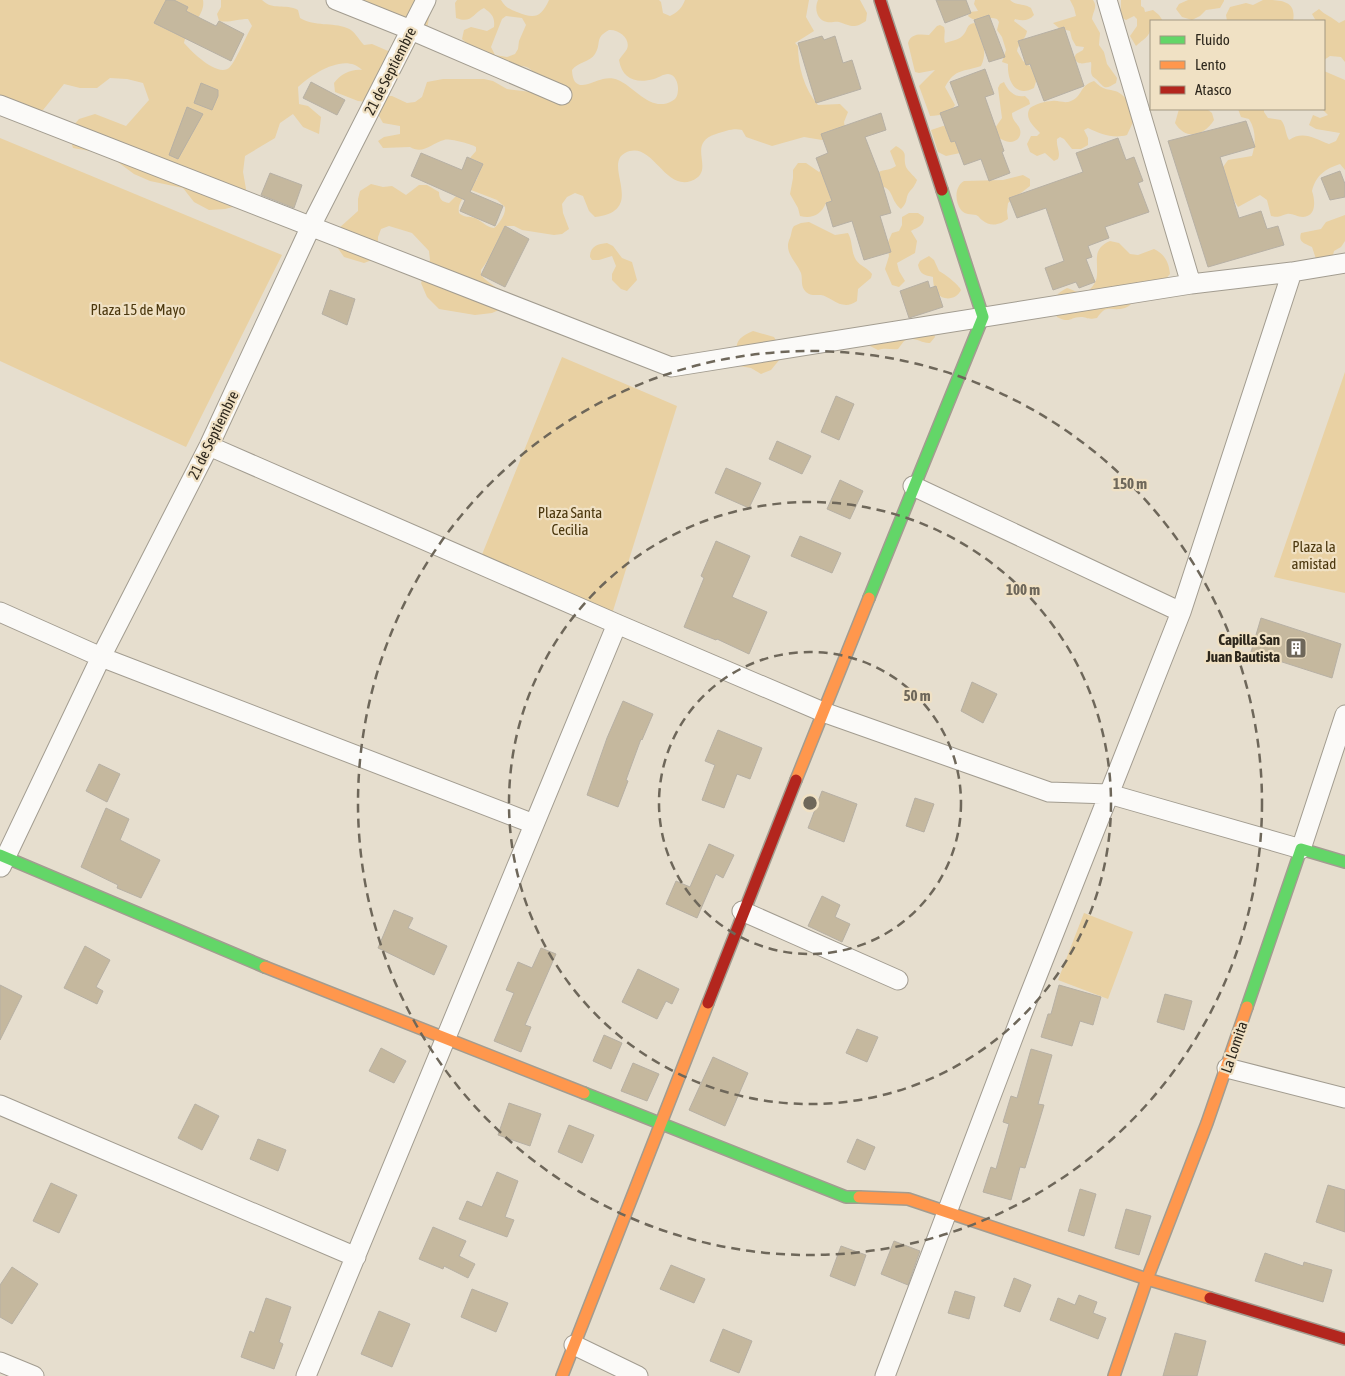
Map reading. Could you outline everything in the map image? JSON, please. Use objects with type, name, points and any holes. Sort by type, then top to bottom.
[{"type":"street","points":[[336,0],[562,95]]},
{"type":"street","name":"21 de Septiembre","points":[[2,861],[100,657],[209,446],[311,226],[426,0]]},
{"type":"street","points":[[562,1376],[742,912],[983,317],[880,0]]},
{"type":"street","points":[[1107,0],[1191,284]]},
{"type":"street","points":[[0,105],[671,367],[1191,284],[1292,272],[1345,263]]},
{"type":"street","points":[[885,1376],[946,1213],[1181,612],[1292,272]]},
{"type":"street","points":[[209,446],[823,712],[1049,792],[1109,794],[1345,862]]},
{"type":"street","points":[[913,486],[1181,612]]},
{"type":"street","points":[[0,612],[100,657],[534,824]]},
{"type":"street","points":[[306,1376],[617,624]]},
{"type":"street","name":"La Lomita","points":[[1114,1376],[1147,1279],[1227,1068],[1345,715]]},
{"type":"street","points":[[2,861],[219,949],[846,1196],[908,1199],[1147,1279],[1345,1339]]},
{"type":"street","points":[[742,912],[898,980]]},
{"type":"street","points":[[1227,1068],[1345,1098]]},
{"type":"street","points":[[0,1105],[356,1257]]},
{"type":"street","points":[[574,1345],[638,1376]]},
{"type":"street","points":[[0,1362],[34,1376]]},
{"type":"green space","points":[[0,0],[203,0],[202,11],[184,43],[205,62],[224,70],[232,65],[252,26],[248,19],[219,21],[217,14],[221,7],[221,0],[262,0],[270,5],[293,8],[298,10],[300,18],[306,21],[350,29],[364,45],[372,44],[395,54],[367,102],[358,101],[335,92],[334,83],[340,77],[350,71],[362,70],[355,65],[347,63],[338,64],[320,71],[298,87],[299,104],[308,106],[321,117],[319,134],[303,127],[293,114],[280,123],[275,138],[245,156],[243,172],[246,189],[241,205],[209,210],[194,202],[183,188],[150,181],[134,174],[107,154],[73,148],[68,132],[79,119],[95,114],[126,126],[149,100],[143,83],[127,79],[110,78],[97,88],[80,88],[64,84],[43,110],[29,116],[0,109]]},
{"type":"green space","points":[[356,0],[426,0],[430,12],[427,29]]},
{"type":"green space","points":[[457,0],[501,0],[509,9],[532,16],[540,14],[549,0],[659,0],[663,13],[670,16],[679,10],[685,0],[809,0],[806,17],[814,31],[795,43],[798,46],[803,77],[809,92],[818,105],[840,104],[848,112],[844,122],[845,128],[837,139],[822,140],[804,137],[772,146],[746,137],[742,130],[739,129],[716,134],[707,138],[702,144],[702,171],[699,177],[691,181],[682,182],[673,179],[643,153],[634,151],[625,153],[619,159],[618,167],[622,197],[619,206],[611,213],[595,217],[589,211],[583,196],[575,193],[567,197],[562,204],[569,229],[562,234],[554,235],[522,230],[514,226],[505,226],[501,234],[501,242],[481,270],[481,275],[506,297],[499,310],[492,313],[475,315],[439,309],[427,297],[421,283],[430,260],[429,251],[412,233],[389,226],[381,229],[378,245],[372,260],[364,263],[344,257],[335,244],[338,229],[358,211],[360,191],[371,184],[383,187],[392,186],[406,195],[419,185],[427,185],[439,192],[440,198],[443,201],[449,203],[471,181],[476,181],[483,164],[470,158],[476,151],[476,147],[455,141],[440,141],[419,150],[410,147],[383,148],[378,141],[384,137],[400,134],[400,126],[383,123],[375,109],[383,96],[392,96],[407,103],[415,102],[422,97],[427,82],[443,79],[484,79],[493,81],[507,89],[531,92],[536,76],[530,69],[497,60],[477,50],[462,39],[464,30],[471,27],[487,31],[494,27],[491,14],[484,8],[472,18],[461,20],[456,18],[455,3]],"holes":[[[506,16],[522,18],[526,25],[519,41],[518,49],[515,54],[507,57],[495,55],[491,47],[502,19]],[[613,30],[626,38],[627,49],[619,60],[623,72],[627,76],[641,81],[654,79],[666,74],[673,75],[678,86],[675,99],[664,104],[657,104],[644,98],[624,83],[613,79],[603,79],[579,85],[573,78],[572,70],[577,65],[593,57],[600,38],[604,33]],[[471,190],[497,200],[505,207],[502,219],[494,228],[475,218],[461,215],[459,213],[460,203]]]},
{"type":"green space","points":[[818,0],[860,0],[867,13],[866,21],[852,26],[824,21],[817,14]]},
{"type":"green space","points":[[975,0],[1010,0],[1031,8],[1034,15],[1032,17],[1025,20],[1015,19],[1014,21],[1027,31],[1017,51],[1023,61],[1031,67],[1037,78],[1034,88],[1022,91],[1014,86],[1009,76],[1008,64],[1002,62],[1006,50],[1002,37],[997,30],[999,22],[993,18],[975,20],[968,16],[970,12],[978,11],[974,4]]},
{"type":"green space","points":[[1070,0],[1093,0],[1095,7],[1092,19],[1100,33],[1099,45],[1104,52],[1107,64],[1117,78],[1116,83],[1104,87],[1093,76],[1091,62],[1077,62],[1074,58],[1084,47],[1076,46],[1070,31],[1059,28],[1053,23],[1076,16]]},
{"type":"green space","points":[[1121,0],[1141,0],[1141,6],[1145,12],[1153,10],[1162,20],[1150,20],[1149,33],[1136,46],[1130,36],[1137,26],[1137,19],[1134,16],[1126,20],[1122,18]]},
{"type":"green space","points":[[1188,0],[1224,1],[1220,8],[1206,10],[1192,20],[1182,17],[1176,9],[1179,4]]},
{"type":"green space","points":[[1263,0],[1281,1],[1290,5],[1294,14],[1293,20],[1227,20],[1226,15],[1230,7],[1246,3],[1253,5]]},
{"type":"green space","points":[[1319,9],[1339,23],[1345,20],[1345,62],[1341,57],[1330,56],[1325,59],[1325,20],[1315,20],[1312,14]]},
{"type":"green space","points":[[974,23],[978,25],[984,46],[981,66],[960,72],[952,77],[945,87],[955,105],[947,113],[930,116],[919,86],[935,70],[915,72],[908,43],[909,40],[916,35],[929,35],[940,25],[944,27],[945,43],[960,38],[968,26]]},
{"type":"green space","points":[[1325,71],[1345,80],[1345,170],[1340,164],[1330,168],[1319,177],[1312,191],[1314,207],[1311,214],[1303,217],[1289,214],[1278,217],[1271,216],[1267,200],[1260,195],[1238,207],[1231,193],[1223,167],[1228,160],[1252,156],[1255,141],[1249,119],[1241,117],[1238,110],[1264,110],[1268,118],[1281,120],[1289,140],[1294,137],[1304,136],[1329,144],[1336,141],[1340,133],[1316,129],[1309,125],[1313,115],[1320,118],[1328,115],[1323,110],[1325,110]]},
{"type":"green space","points":[[1094,81],[1104,88],[1119,93],[1126,99],[1134,120],[1127,135],[1112,136],[1088,128],[1084,130],[1088,138],[1088,145],[1081,149],[1072,149],[1064,139],[1060,137],[1057,139],[1059,156],[1054,161],[1045,153],[1037,156],[1030,152],[1027,144],[1031,136],[1037,136],[1040,133],[1032,125],[1029,118],[1028,112],[1030,108],[1046,102],[1071,101],[1089,83]]},
{"type":"green space","points":[[1004,82],[1012,93],[1018,96],[1025,96],[1030,104],[1012,113],[1020,133],[1019,138],[1013,142],[1007,142],[998,138],[995,128],[1002,118],[998,88]]},
{"type":"green space","points":[[1179,110],[1208,110],[1212,113],[1214,120],[1205,130],[1195,134],[1184,132],[1175,123]]},
{"type":"green space","points":[[943,126],[951,129],[953,132],[960,153],[946,156],[938,152],[931,130]]},
{"type":"green space","name":"Plaza 15 de Mayo","points":[[0,138],[282,255],[186,447],[0,361]]},
{"type":"green space","points":[[896,146],[903,151],[906,167],[917,180],[901,209],[886,188],[875,185],[826,203],[822,211],[816,215],[800,216],[790,194],[793,170],[798,163],[806,163],[819,172],[825,167],[875,174],[896,166],[890,151]]},
{"type":"green space","points":[[1023,175],[1030,179],[1030,186],[1008,203],[1008,219],[1002,222],[989,224],[981,220],[977,215],[964,213],[959,207],[956,195],[958,187],[964,181],[1003,180]]},
{"type":"green space","points":[[909,213],[918,213],[924,217],[924,220],[920,226],[911,231],[917,241],[915,253],[897,263],[905,281],[899,287],[892,285],[885,269],[889,256],[887,244],[892,233],[899,231],[902,225],[902,217]]},
{"type":"green space","points":[[1345,215],[1345,241],[1341,247],[1334,251],[1332,259],[1316,259],[1312,247],[1301,241],[1301,233],[1321,229],[1326,222]]},
{"type":"green space","points":[[809,222],[835,235],[848,233],[856,260],[872,274],[871,278],[858,289],[857,301],[852,304],[838,303],[825,296],[809,294],[804,290],[801,273],[789,252],[788,243],[794,226]]},
{"type":"green space","points":[[1110,241],[1119,243],[1130,254],[1138,255],[1154,249],[1158,251],[1166,259],[1170,274],[1163,281],[1137,297],[1125,308],[1107,309],[1094,319],[1077,317],[1068,320],[1057,317],[1054,307],[1056,296],[1067,288],[1083,293],[1091,289],[1097,278],[1098,251],[1104,244]]},
{"type":"green space","points":[[607,243],[613,246],[622,258],[632,262],[637,280],[627,291],[621,289],[612,280],[612,274],[616,266],[612,256],[599,260],[592,260],[590,257],[591,250],[595,246]]},
{"type":"green space","points":[[929,256],[934,260],[939,271],[960,288],[961,290],[957,296],[943,298],[940,296],[934,288],[933,277],[920,271],[918,265],[920,261]]},
{"type":"green space","points":[[753,331],[774,337],[780,347],[780,359],[771,370],[761,374],[751,368],[739,366],[737,344],[742,337]]},
{"type":"green space","points":[[934,333],[935,337],[930,343],[909,339],[903,342],[898,349],[878,350],[870,346],[868,342]]},
{"type":"green space","name":"Plaza Santa Cecilia","points":[[562,357],[677,406],[612,614],[481,557]]},
{"type":"green space","name":"Plaza la amistad","points":[[1345,372],[1345,593],[1274,577]]},
{"type":"green space","points":[[1084,913],[1133,932],[1108,999],[1058,980]]},
{"type":"building","points":[[166,0],[174,0],[188,7],[186,11],[216,26],[219,21],[244,34],[231,61],[154,23]]},
{"type":"building","points":[[936,0],[966,0],[971,13],[945,23]]},
{"type":"building","points":[[989,15],[1005,57],[989,62],[974,20]]},
{"type":"building","points":[[1064,27],[1084,86],[1044,101],[1030,64],[1026,65],[1018,41]]},
{"type":"building","points":[[822,36],[824,40],[835,36],[843,63],[852,60],[861,89],[816,103],[798,43]]},
{"type":"building","points":[[985,69],[994,94],[985,97],[1010,173],[989,181],[981,159],[964,165],[955,141],[951,142],[940,113],[959,106],[950,82]]},
{"type":"building","points":[[311,82],[345,100],[337,115],[303,98]]},
{"type":"building","points":[[201,83],[218,90],[218,96],[212,110],[194,103]]},
{"type":"building","points":[[187,107],[203,114],[178,159],[169,155]]},
{"type":"building","points":[[881,113],[886,130],[865,137],[879,173],[891,213],[880,216],[891,252],[864,260],[852,221],[833,227],[826,203],[832,201],[816,158],[828,153],[821,134]]},
{"type":"building","points":[[1246,121],[1255,147],[1220,157],[1239,218],[1261,211],[1267,229],[1278,226],[1284,245],[1208,267],[1168,141]]},
{"type":"building","points":[[1118,138],[1126,160],[1134,157],[1143,181],[1138,183],[1149,212],[1105,227],[1109,238],[1088,246],[1092,257],[1086,259],[1095,282],[1079,288],[1076,282],[1053,290],[1045,268],[1064,261],[1046,208],[1017,218],[1009,198],[1083,172],[1076,153]]},
{"type":"building","points":[[421,153],[462,170],[467,157],[483,164],[470,192],[503,206],[495,226],[460,211],[465,200],[411,176]]},
{"type":"building","points":[[1340,171],[1345,184],[1345,197],[1330,200],[1321,178]]},
{"type":"building","points":[[270,173],[302,185],[294,208],[261,195]]},
{"type":"building","points":[[505,226],[529,239],[505,287],[481,275]]},
{"type":"building","points":[[928,281],[930,288],[936,286],[943,307],[909,318],[900,291]]},
{"type":"building","points":[[330,290],[355,299],[347,325],[322,314]]},
{"type":"building","points":[[836,396],[854,404],[839,440],[821,432]]},
{"type":"building","points":[[777,441],[811,456],[802,474],[769,459]]},
{"type":"building","points":[[726,468],[761,483],[749,508],[715,493]]},
{"type":"building","points":[[840,480],[863,491],[850,519],[827,509]]},
{"type":"building","points":[[800,536],[841,553],[832,573],[791,556]]},
{"type":"building","points":[[716,541],[750,556],[732,597],[767,612],[749,654],[717,639],[684,627],[704,578],[701,576]]},
{"type":"building","name":"Capilla San Juan Bautista","points":[[1261,618],[1341,644],[1332,678],[1251,652]]},
{"type":"building","points":[[972,682],[997,694],[983,723],[961,711]]},
{"type":"building","points":[[623,701],[653,714],[641,739],[618,807],[587,795],[607,738]]},
{"type":"building","points":[[718,730],[762,748],[750,779],[737,774],[724,808],[702,800],[715,765],[705,761]]},
{"type":"building","points":[[99,764],[120,774],[107,802],[86,791]]},
{"type":"building","points":[[822,791],[857,804],[844,842],[808,828]]},
{"type":"building","points":[[915,798],[934,804],[924,832],[906,826]]},
{"type":"building","points":[[106,808],[129,819],[120,840],[160,860],[141,898],[117,888],[118,885],[81,867]]},
{"type":"building","points":[[709,844],[734,855],[723,878],[716,874],[697,918],[666,904],[676,881],[690,887]]},
{"type":"building","points":[[822,896],[840,905],[835,917],[850,924],[842,942],[808,926]]},
{"type":"building","points":[[394,910],[413,918],[408,928],[447,946],[434,975],[378,948]]},
{"type":"building","points":[[85,946],[110,960],[96,987],[103,991],[97,1004],[64,988]]},
{"type":"building","points":[[541,948],[556,954],[525,1025],[531,1027],[521,1052],[494,1041],[514,993],[506,990],[518,962],[532,968]]},
{"type":"building","points":[[638,969],[679,989],[672,1004],[666,1001],[657,1019],[622,1002]]},
{"type":"building","points":[[0,985],[22,996],[0,1040]]},
{"type":"building","points":[[1059,985],[1101,997],[1093,1025],[1080,1021],[1072,1046],[1041,1037],[1048,1014],[1051,1014]]},
{"type":"building","points":[[1165,994],[1192,1001],[1184,1030],[1157,1022]]},
{"type":"building","points":[[857,1029],[878,1037],[867,1062],[846,1053]]},
{"type":"building","points":[[604,1035],[622,1043],[611,1069],[593,1061]]},
{"type":"building","points":[[381,1048],[406,1061],[394,1083],[369,1071]]},
{"type":"building","points":[[1031,1049],[1052,1055],[1038,1104],[1044,1105],[1025,1168],[1020,1167],[1011,1200],[983,1192],[991,1167],[996,1169],[1009,1124],[1003,1122],[1011,1096],[1017,1098]]},
{"type":"building","points":[[713,1057],[748,1073],[725,1126],[689,1110]]},
{"type":"building","points":[[633,1063],[659,1074],[647,1101],[621,1091]]},
{"type":"building","points":[[509,1103],[541,1114],[530,1146],[498,1135]]},
{"type":"building","points":[[195,1104],[219,1116],[202,1150],[178,1138]]},
{"type":"building","points":[[569,1125],[594,1135],[582,1163],[558,1152]]},
{"type":"building","points":[[258,1139],[286,1150],[278,1171],[250,1159]]},
{"type":"building","points":[[857,1139],[875,1147],[865,1170],[847,1162]]},
{"type":"building","points":[[497,1172],[518,1181],[505,1217],[514,1220],[507,1237],[459,1219],[467,1201],[482,1207]]},
{"type":"building","points":[[51,1183],[77,1195],[59,1233],[33,1221]]},
{"type":"building","points":[[1328,1185],[1345,1190],[1345,1232],[1316,1222]]},
{"type":"building","points":[[1080,1189],[1096,1194],[1084,1236],[1068,1231]]},
{"type":"building","points":[[1126,1209],[1151,1216],[1139,1255],[1115,1248]]},
{"type":"building","points":[[433,1227],[466,1241],[459,1256],[475,1264],[468,1278],[444,1266],[443,1269],[419,1259]]},
{"type":"building","points":[[894,1241],[920,1251],[908,1285],[881,1274]]},
{"type":"building","points":[[841,1246],[866,1255],[855,1286],[830,1276]]},
{"type":"building","points":[[1265,1253],[1303,1266],[1304,1262],[1332,1270],[1323,1302],[1255,1281]]},
{"type":"building","points":[[671,1265],[705,1279],[694,1303],[660,1289]]},
{"type":"building","points":[[12,1267],[38,1284],[12,1324],[0,1317],[0,1285]]},
{"type":"building","points":[[1014,1278],[1031,1285],[1020,1312],[1004,1306]]},
{"type":"building","points":[[472,1289],[508,1303],[496,1332],[461,1317]]},
{"type":"building","points":[[955,1291],[975,1297],[969,1319],[948,1313]]},
{"type":"building","points":[[1079,1295],[1097,1302],[1093,1313],[1106,1318],[1098,1339],[1050,1320],[1058,1298],[1075,1305]]},
{"type":"building","points":[[266,1298],[291,1307],[279,1342],[283,1344],[274,1369],[241,1357],[250,1331],[254,1333]]},
{"type":"building","points":[[379,1311],[410,1324],[392,1367],[361,1354]]},
{"type":"building","points":[[723,1329],[752,1341],[739,1373],[710,1361]]},
{"type":"building","points":[[1175,1333],[1206,1341],[1197,1376],[1163,1376]]},
{"type":"traffic: fast","points":[[869,598],[983,317],[942,190]]},
{"type":"traffic: fast","points":[[1247,1007],[1301,849],[1345,862]]},
{"type":"traffic: fast","points":[[0,855],[265,967]]},
{"type":"traffic: fast","points":[[584,1093],[846,1197],[859,1197]]},
{"type":"traffic: slow","points":[[796,780],[869,598]]},
{"type":"traffic: slow","points":[[265,967],[584,1093]]},
{"type":"traffic: slow","points":[[562,1376],[708,1003]]},
{"type":"traffic: slow","points":[[1114,1376],[1147,1279],[1207,1123],[1247,1007]]},
{"type":"traffic: slow","points":[[859,1197],[908,1199],[1147,1279],[1210,1298]]},
{"type":"traffic: jam","points":[[880,0],[942,190]]},
{"type":"traffic: jam","points":[[708,1003],[796,780]]},
{"type":"traffic: jam","points":[[1210,1298],[1345,1339]]},
{"type":"place","name":"Capilla San Juan Bautista","points":[[1296,648]]}]
